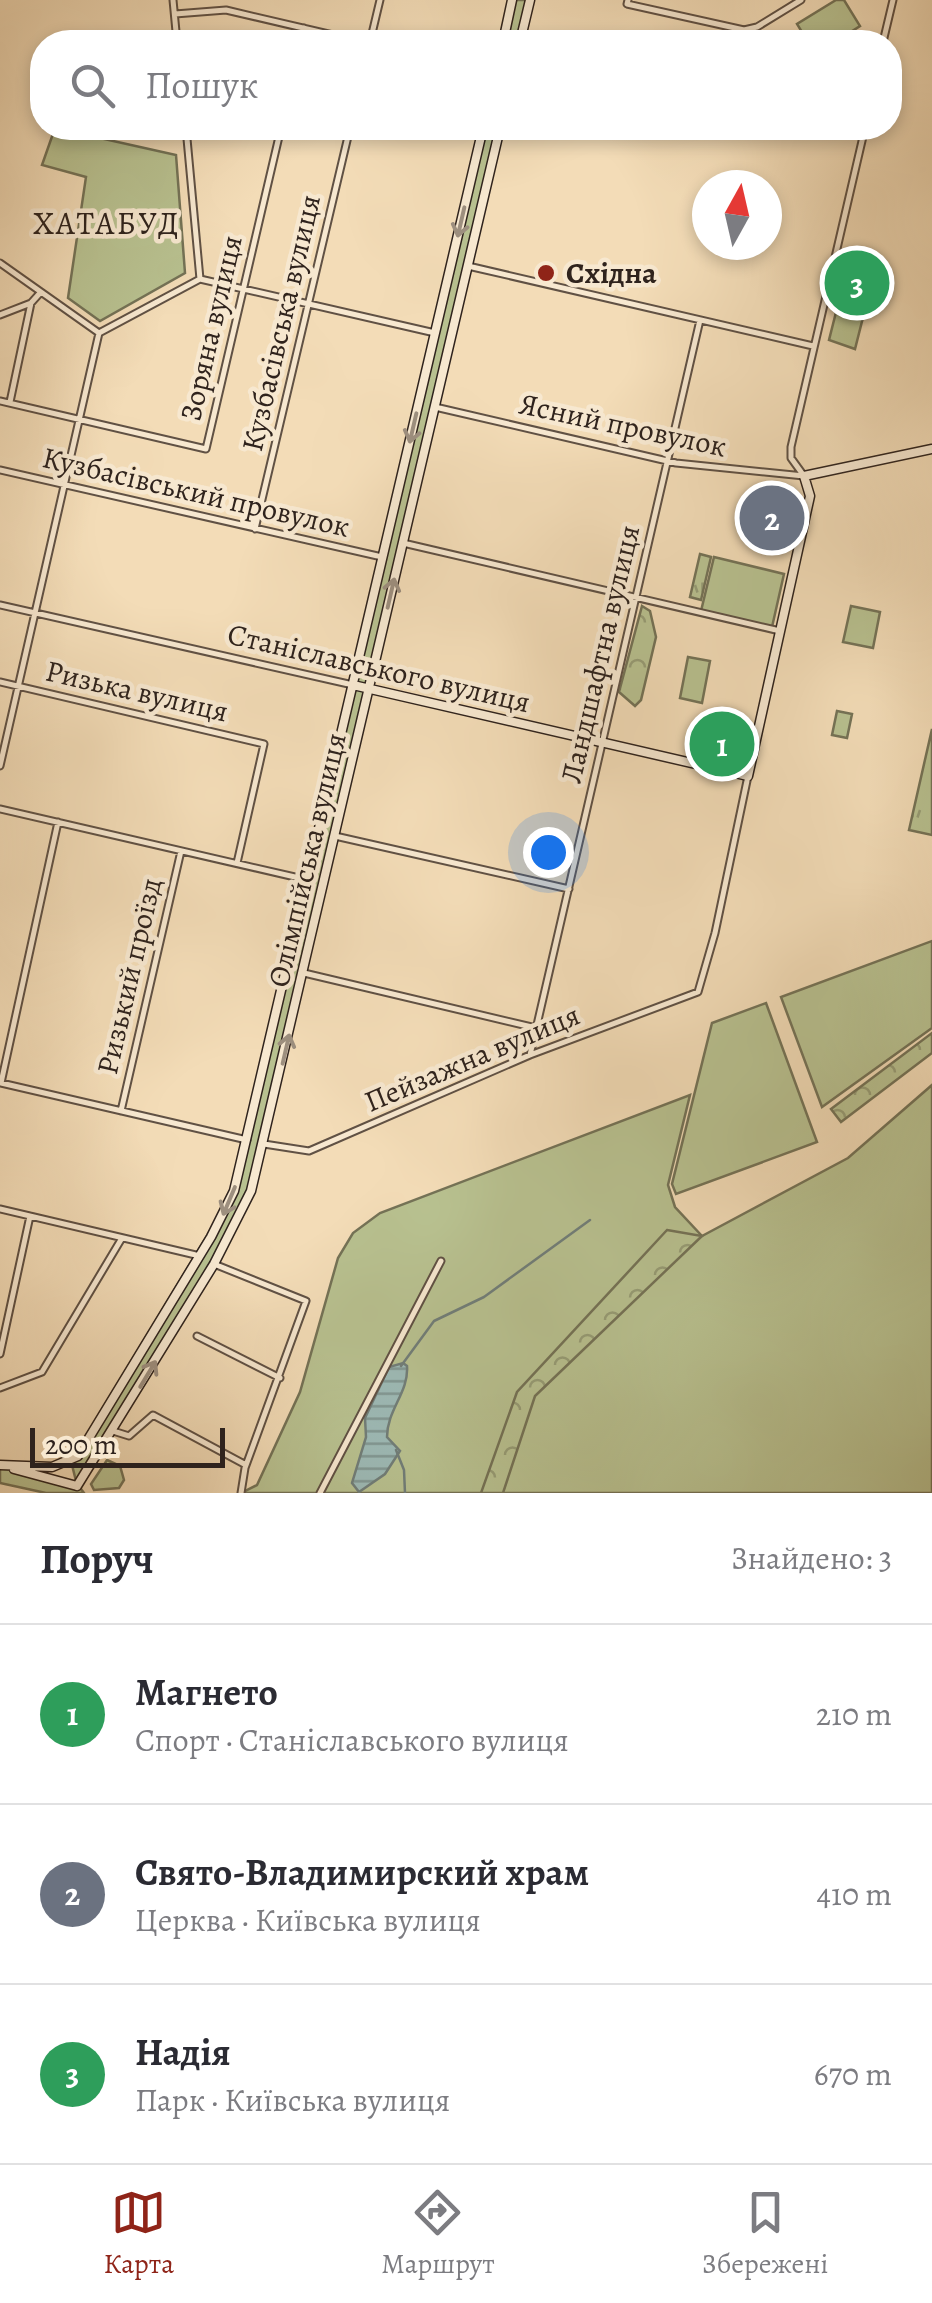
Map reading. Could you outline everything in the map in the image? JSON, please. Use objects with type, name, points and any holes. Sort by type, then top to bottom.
[{"type":"main road","points":[[506,30],[512,0]]},
{"type":"main road","points":[[523,30],[530,0]]},
{"type":"main road","name":"Олімпійська вулиця","points":[[71,1461],[90,1440],[200,1256],[234,1191],[480,140]]},
{"type":"main road","name":"Олімпійська вулиця","points":[[77,1489],[244,1209],[264,1144],[497,140]]},
{"type":"main road","points":[[435,333],[452,337]]},
{"type":"main road","points":[[748,776],[810,496],[804,476],[932,449]]},
{"type":"main road","name":"Станіславського вулиця","points":[[353,685],[748,776]]},
{"type":"main road","points":[[246,1140],[264,1144]]},
{"type":"main road","points":[[200,1256],[214,1264]]},
{"type":"main road","points":[[90,1440],[103,1448]]},
{"type":"main road","points":[[71,1461],[77,1489],[0,1465],[52,1466],[71,1461]]},
{"type":"street","points":[[173,0],[177,30]]},
{"type":"street","points":[[370,30],[380,0]]},
{"type":"street","points":[[628,0],[627,4],[744,30],[758,27],[801,0]]},
{"type":"street","points":[[886,30],[893,0]]},
{"type":"street","points":[[175,14],[224,9],[313,30]]},
{"type":"street","points":[[187,140],[200,279]]},
{"type":"street","name":"Зоряна вулиця","points":[[0,402],[206,450],[278,140]]},
{"type":"street","name":"Кузбасівська вулиця","points":[[254,530],[347,140]]},
{"type":"street","points":[[804,476],[792,458],[791,447],[862,140]]},
{"type":"street","points":[[0,263],[100,333]]},
{"type":"street","points":[[468,266],[813,346]]},
{"type":"street","points":[[0,766],[100,333],[200,279],[435,333]]},
{"type":"street","points":[[0,315],[31,303],[41,292]]},
{"type":"street","points":[[10,404],[31,303]]},
{"type":"street","name":"Ландшафтна вулиця","points":[[530,1055],[700,320]]},
{"type":"street","name":"Ясний провулок","points":[[435,406],[668,462],[804,476]]},
{"type":"street","name":"Кузбасівський провулок","points":[[0,470],[383,557]]},
{"type":"street","points":[[403,543],[780,631]]},
{"type":"street","name":"Станіславського вулиця","points":[[0,605],[353,685]]},
{"type":"street","name":"Ризька вулиця","points":[[0,682],[264,744],[236,863]]},
{"type":"street","name":"Пейзажна вулиця","points":[[264,1144],[309,1152],[530,1055],[698,992],[716,933],[748,776]]},
{"type":"street","points":[[0,809],[308,880]]},
{"type":"street","points":[[58,822],[1,1083],[246,1140]]},
{"type":"street","points":[[335,836],[568,890]]},
{"type":"street","name":"Ризький проїзд","points":[[121,1111],[182,850]]},
{"type":"street","points":[[304,973],[536,1028]]},
{"type":"street","points":[[0,1209],[200,1256]]},
{"type":"street","points":[[0,1354],[30,1216]]},
{"type":"street","points":[[0,1388],[42,1372],[122,1238]]},
{"type":"street","points":[[320,1493],[441,1261]]},
{"type":"street","points":[[214,1264],[306,1302],[246,1465],[241,1493]]},
{"type":"street","points":[[197,1336],[280,1378]]},
{"type":"street","points":[[114,1431],[129,1436],[153,1414],[246,1465]]},
{"type":"green space","points":[[512,0],[530,0],[523,30],[506,30]]},
{"type":"green space","points":[[836,0],[844,0],[860,26],[854,30],[801,30],[797,24]]},
{"type":"green space","points":[[51,140],[109,140],[176,155],[185,273],[100,321],[68,298],[86,177],[42,165]]},
{"type":"green space","points":[[480,140],[497,140],[244,1209],[78,1485],[84,1493],[46,1493],[0,1483],[0,1465],[77,1485],[71,1461],[234,1191]]},
{"type":"green space","points":[[851,253],[877,262],[855,349],[829,340]]},
{"type":"green space","points":[[700,554],[711,557],[701,600],[690,597]]},
{"type":"green space","points":[[714,557],[784,574],[772,627],[701,611]]},
{"type":"green space","points":[[642,606],[650,611],[656,637],[641,700],[635,706],[619,692]]},
{"type":"green space","points":[[851,606],[880,612],[873,648],[843,642]]},
{"type":"green space","points":[[688,657],[710,661],[702,703],[680,698]]},
{"type":"green space","points":[[837,711],[852,714],[847,738],[832,735]]},
{"type":"green space","points":[[932,729],[932,835],[909,830]]},
{"type":"green space","points":[[932,941],[932,1028],[822,1107],[781,997]]},
{"type":"green space","points":[[766,1003],[817,1142],[676,1194],[672,1184],[712,1023]]},
{"type":"green space","points":[[932,1033],[932,1053],[841,1122],[831,1109]]},
{"type":"green space","points":[[932,1085],[932,1493],[241,1493],[257,1485],[300,1392],[338,1258],[353,1233],[380,1213],[690,1095],[668,1185],[675,1207],[702,1236],[848,1158]]},
{"type":"green space","points":[[667,1230],[702,1236],[535,1396],[503,1493],[481,1493],[517,1392]]},
{"type":"green space","points":[[107,1460],[120,1466],[124,1480],[119,1488],[94,1490],[91,1484]]},
{"type":"water","points":[[403,1363],[407,1375],[387,1437],[400,1451],[385,1474],[359,1492],[352,1483],[366,1437],[365,1418],[389,1367]]},
{"type":"waterway","points":[[401,1366],[434,1321],[484,1297],[590,1220]]},
{"type":"waterway","points":[[396,1450],[404,1470],[405,1493]]},
{"type":"place","name":"Східна","points":[[546,273]]},
{"type":"place","name":"Надія","points":[[857,283]]},
{"type":"place","name":"Свято-Владимирский храм","points":[[772,518]]},
{"type":"place","name":"Магнето","points":[[722,744]]},
{"type":"district","name":"ХАТАБУД","points":[[107,223]]}]
